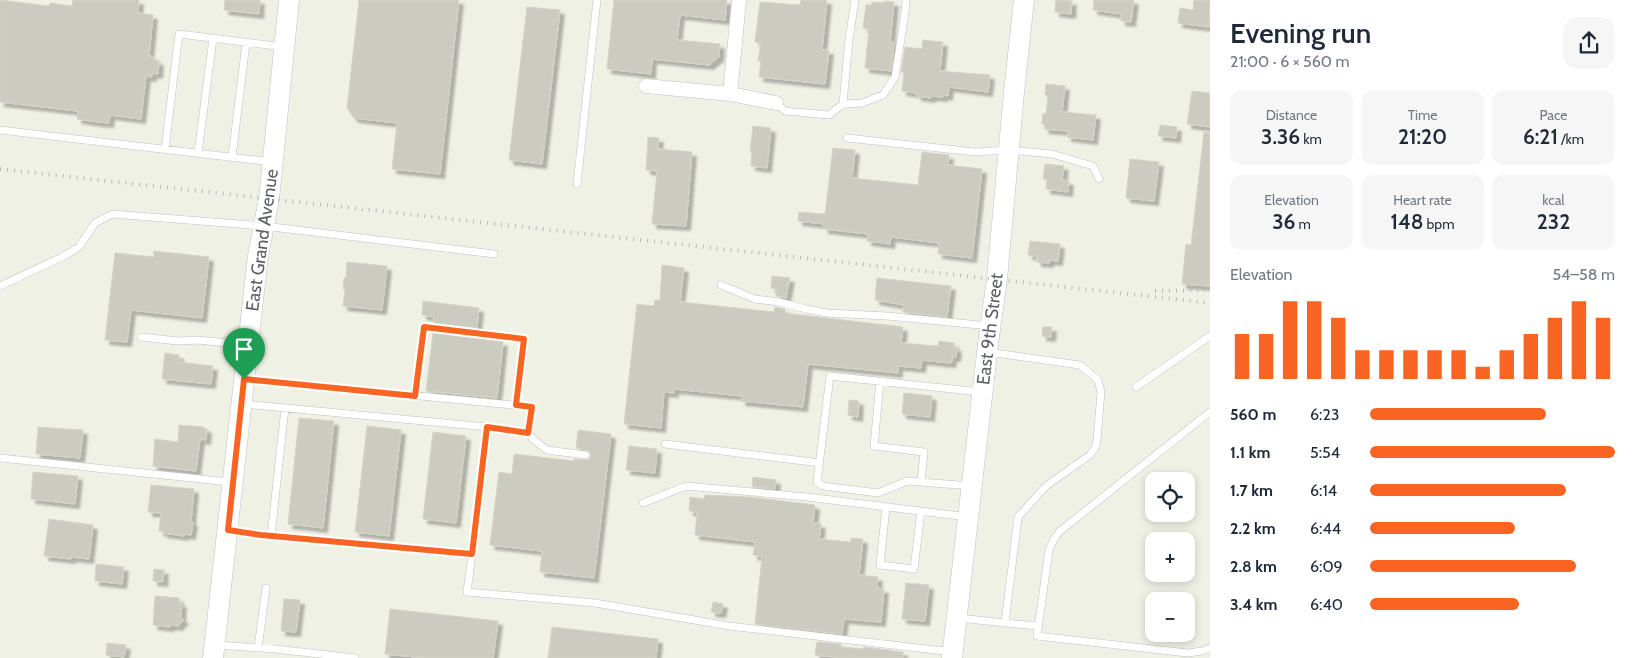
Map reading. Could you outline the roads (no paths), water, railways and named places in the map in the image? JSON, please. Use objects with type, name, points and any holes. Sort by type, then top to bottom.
[{"type":"street","name":"East Grand Avenue","points":[[213,652],[258,256],[270,199],[289,0]]},
{"type":"street","points":[[730,94],[739,0]]},
{"type":"street","name":"East 9th Street","points":[[952,655],[986,352],[997,279],[1024,0]]},
{"type":"street","points":[[646,86],[730,94],[776,103]]},
{"type":"lane","points":[[577,184],[597,0]]},
{"type":"lane","points":[[843,104],[855,0]]},
{"type":"lane","points":[[776,103],[785,111],[829,115],[843,104],[862,102],[883,96],[895,77],[906,13],[906,0]]},
{"type":"lane","points":[[165,150],[178,34],[284,47]]},
{"type":"lane","points":[[198,153],[213,38]]},
{"type":"lane","points":[[232,157],[246,43]]},
{"type":"lane","points":[[0,130],[273,162]]},
{"type":"lane","points":[[847,138],[975,152],[1009,150],[1052,154],[1093,166],[1099,179]]},
{"type":"lane","points":[[0,286],[79,247],[95,222],[112,214],[264,226],[494,254]]},
{"type":"lane","points":[[721,285],[755,299],[779,302],[827,313],[887,316],[990,326]]},
{"type":"lane","points":[[415,396],[424,327],[524,339],[516,405]]},
{"type":"lane","points":[[1136,387],[1210,336]]},
{"type":"lane","points":[[141,337],[178,342],[198,340],[248,345]]},
{"type":"lane","points":[[986,352],[1080,365],[1098,380],[1101,392],[1095,448],[1090,455],[1046,486],[1018,517],[1005,623]]},
{"type":"lane","points":[[972,486],[907,481],[878,493],[823,486],[817,482],[830,376],[982,392]]},
{"type":"lane","points":[[244,379],[532,407],[528,433]]},
{"type":"lane","points":[[880,381],[874,446],[924,452],[921,482]]},
{"type":"lane","points":[[241,404],[487,427],[528,433],[547,450],[586,455]]},
{"type":"lane","points":[[271,536],[286,408]]},
{"type":"lane","points":[[1210,412],[1060,531],[1049,550],[1037,636],[1188,653],[1210,648]]},
{"type":"lane","points":[[487,427],[467,592],[596,603],[729,626],[952,655]]},
{"type":"lane","points":[[665,444],[820,463]]},
{"type":"lane","points":[[0,458],[233,482]]},
{"type":"lane","points":[[643,503],[686,486],[968,517]]},
{"type":"lane","points":[[886,507],[880,565],[914,569],[921,511]]},
{"type":"lane","points":[[228,530],[271,536],[472,554]]},
{"type":"lane","points":[[258,648],[266,588]]},
{"type":"lane","points":[[957,617],[1038,626]]},
{"type":"lane","points":[[213,652],[258,648],[355,658]]},
{"type":"railway","points":[[0,169],[1210,303]]},
{"type":"railway","points":[[1155,291],[1210,290]]}]
